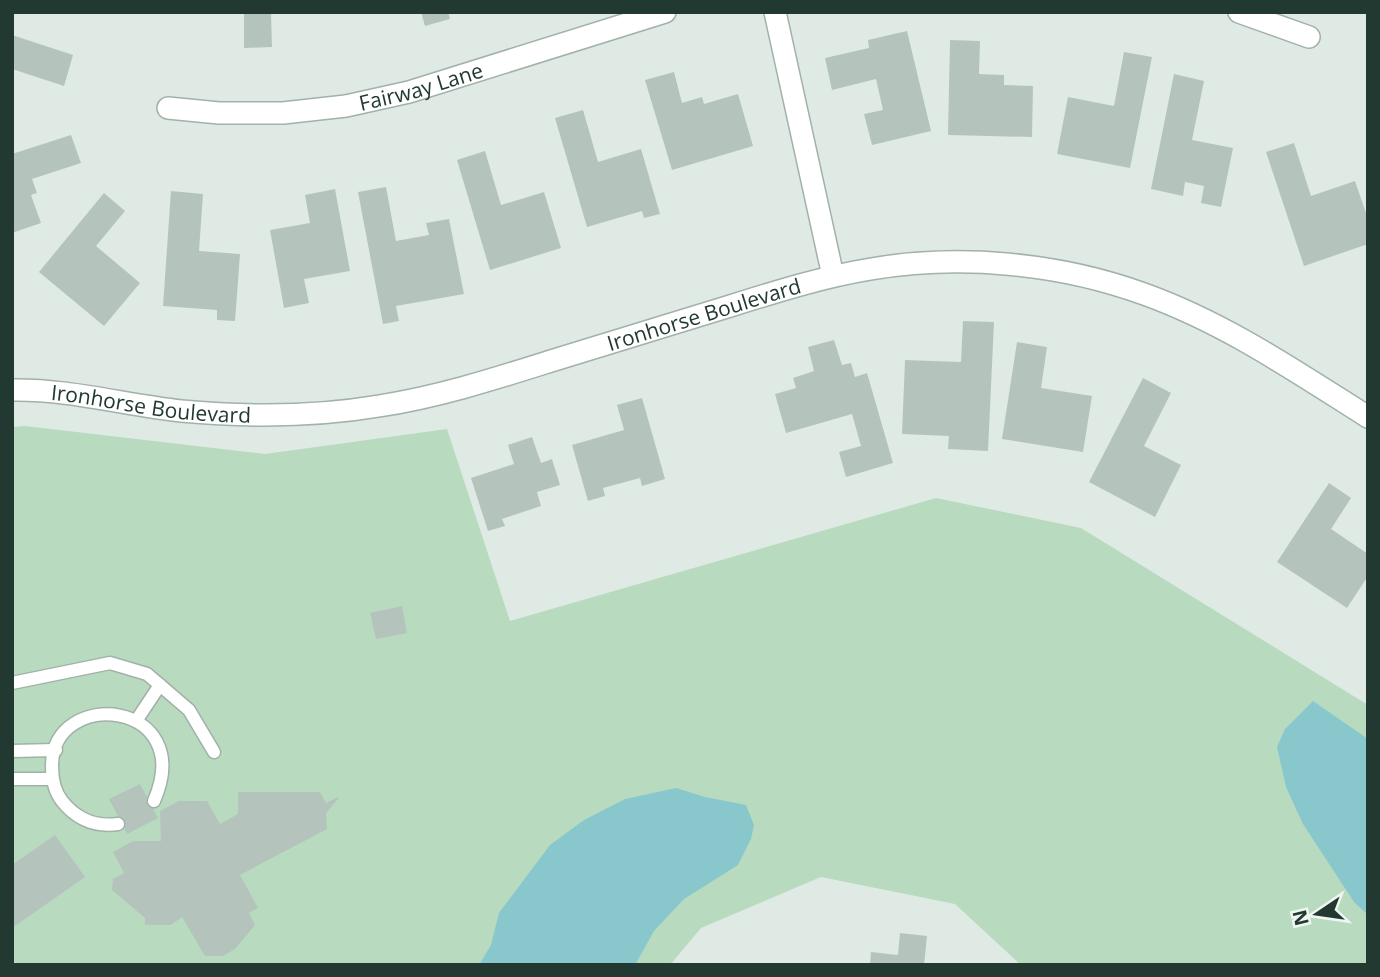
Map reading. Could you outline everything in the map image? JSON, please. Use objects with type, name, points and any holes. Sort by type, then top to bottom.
[{"type":"street","name":"Fairway Lane","points":[[168,108],[219,113],[283,113],[346,106],[409,92],[665,12]]},
{"type":"street","points":[[775,12],[833,276]]},
{"type":"street","points":[[1239,12],[1309,37]]},
{"type":"street","name":"Ironhorse Boulevard","points":[[12,390],[54,392],[181,411],[252,415],[316,414],[378,407],[471,386],[833,276],[874,268],[957,262],[1020,266],[1081,276],[1142,293],[1200,316],[1255,345],[1368,416]]},
{"type":"lane","points":[[12,683],[110,663],[147,674],[189,710],[214,752]]},
{"type":"lane","points":[[136,721],[160,685]]},
{"type":"lane","points":[[118,824],[105,826],[86,822],[70,812],[58,797],[52,779],[52,761],[56,750],[68,729],[83,719],[101,713],[119,714],[136,721],[150,732],[164,765],[162,783],[154,801]]},
{"type":"lane","points":[[12,751],[56,750]]},
{"type":"lane","points":[[12,779],[52,779]]},
{"type":"green space","points":[[25,426],[265,454],[447,429],[510,621],[936,498],[1081,528],[1368,705],[1368,965],[1021,965],[955,904],[821,877],[701,928],[670,965],[12,965],[12,427]]},
{"type":"water","points":[[1313,701],[1368,739],[1368,915],[1354,902],[1303,824],[1286,787],[1277,747],[1285,729]]},
{"type":"water","points":[[676,788],[746,805],[754,825],[751,839],[738,865],[684,899],[654,931],[635,965],[479,965],[491,945],[499,913],[550,845],[584,820],[625,799]]},
{"type":"building","points":[[244,12],[271,12],[272,47],[244,48]]},
{"type":"building","points":[[421,12],[448,12],[450,19],[425,26]]},
{"type":"building","points":[[907,31],[931,131],[872,145],[864,114],[883,110],[876,79],[832,90],[825,58],[869,48],[868,40]]},
{"type":"building","points":[[12,35],[73,55],[64,86],[12,69]]},
{"type":"building","points":[[950,40],[980,41],[979,74],[1004,75],[1004,85],[1033,86],[1032,137],[948,135]]},
{"type":"building","points":[[1124,52],[1152,57],[1130,168],[1057,154],[1068,97],[1114,106]]},
{"type":"building","points":[[674,72],[682,103],[702,97],[704,104],[738,94],[753,146],[672,170],[645,80]]},
{"type":"building","points":[[1174,74],[1204,81],[1192,140],[1233,148],[1221,207],[1201,203],[1204,186],[1185,182],[1183,196],[1151,189]]},
{"type":"building","points":[[583,110],[598,162],[641,149],[660,214],[644,218],[642,211],[587,227],[555,118]]},
{"type":"building","points":[[71,135],[81,163],[32,179],[37,193],[31,195],[41,223],[12,233],[12,154]]},
{"type":"building","points":[[1294,143],[1311,196],[1355,181],[1368,219],[1368,244],[1304,266],[1266,152]]},
{"type":"building","points":[[485,151],[501,205],[544,192],[561,248],[490,270],[457,160]]},
{"type":"building","points":[[386,187],[396,241],[429,235],[426,223],[449,219],[464,294],[396,306],[399,321],[383,324],[358,192]]},
{"type":"building","points":[[335,189],[350,271],[304,279],[309,303],[284,308],[270,230],[310,223],[305,195]]},
{"type":"building","points":[[171,191],[203,194],[199,251],[240,254],[235,321],[217,320],[217,310],[163,306]]},
{"type":"building","points":[[104,193],[125,211],[96,246],[140,283],[104,326],[39,272]]},
{"type":"building","points":[[963,321],[994,322],[988,451],[948,449],[949,436],[902,434],[905,360],[961,362]]},
{"type":"building","points":[[834,340],[842,365],[851,363],[855,377],[867,373],[893,463],[846,477],[839,452],[861,446],[852,414],[786,433],[775,394],[796,388],[793,378],[814,371],[808,347]]},
{"type":"building","points":[[1017,342],[1047,347],[1041,388],[1092,396],[1083,452],[1002,439]]},
{"type":"building","points":[[1143,378],[1171,393],[1144,446],[1181,465],[1155,517],[1089,482]]},
{"type":"building","points":[[642,398],[665,479],[642,486],[640,478],[603,488],[605,496],[588,501],[572,445],[624,430],[617,405]]},
{"type":"building","points":[[532,437],[541,463],[552,459],[560,485],[537,492],[541,506],[502,519],[505,526],[488,531],[471,478],[514,464],[508,445]]},
{"type":"building","points":[[1329,483],[1351,498],[1331,529],[1368,554],[1368,576],[1347,608],[1277,562]]},
{"type":"building","points":[[402,606],[407,633],[376,639],[370,613]]},
{"type":"building","points":[[140,784],[158,818],[127,834],[109,799]]},
{"type":"building","points":[[238,792],[320,792],[326,803],[338,799],[326,813],[327,829],[240,875],[258,908],[249,913],[255,925],[235,949],[223,956],[205,956],[182,917],[171,925],[145,925],[145,918],[112,890],[113,879],[124,873],[113,852],[133,841],[161,841],[160,811],[179,801],[207,801],[220,824],[238,814]]},
{"type":"building","points":[[55,835],[85,877],[12,928],[12,865]]},
{"type":"building","points":[[900,933],[927,936],[924,965],[870,965],[871,952],[898,955]]}]
